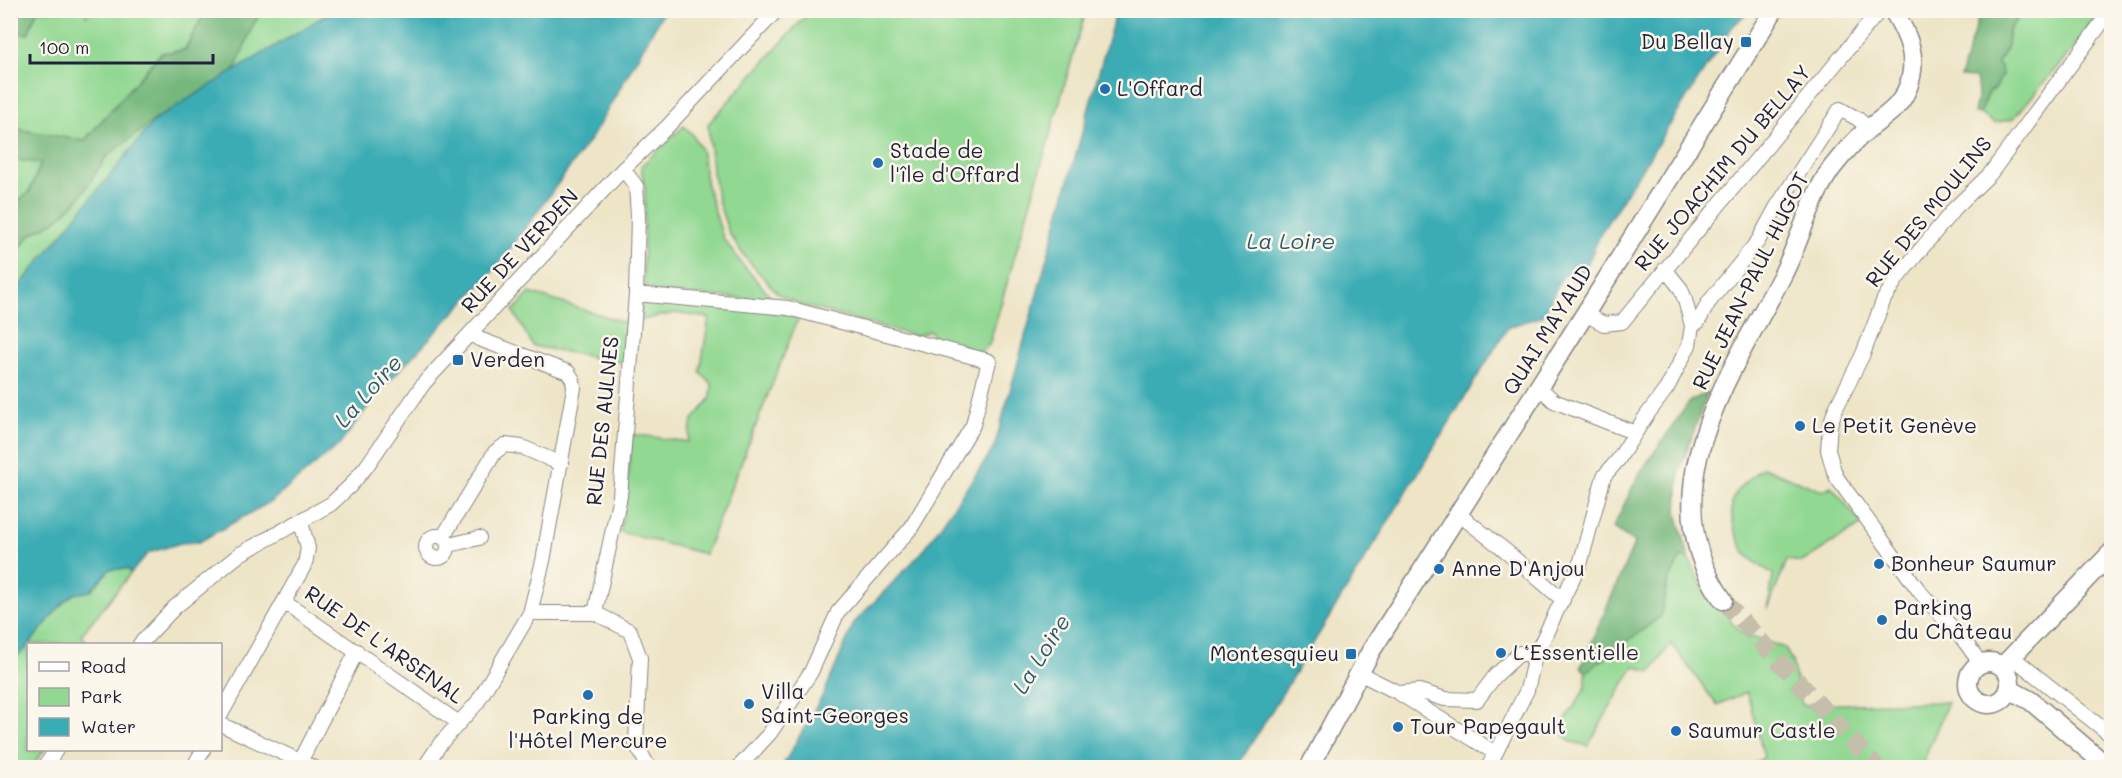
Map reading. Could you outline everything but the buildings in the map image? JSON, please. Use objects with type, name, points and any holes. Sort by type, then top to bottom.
[{"type":"street","name":"RUE DE VERDEN","points":[[142,643],[175,607],[240,554],[331,504],[350,486],[424,383],[623,169],[777,10]]},
{"type":"street","name":"QUAI MAYAUD","points":[[1296,768],[1359,673],[1774,10]]},
{"type":"street","name":"RUE JOACHIM DU BELLAY","points":[[1585,314],[1605,324],[1622,322],[1880,10]]},
{"type":"street","name":"RUE JEAN-PAUL HUGOT","points":[[1723,600],[1714,588],[1699,551],[1692,516],[1693,477],[1701,441],[1735,364],[1789,263],[1822,184],[1841,157],[1869,129],[1896,108],[1905,94],[1913,69],[1912,50],[1906,33],[1893,10]]},
{"type":"street","name":"RUE DES MOULINS","points":[[1980,664],[1965,642],[1920,592],[1837,478],[1828,450],[1830,425],[1863,354],[1878,310],[1898,277],[1955,208],[1990,174],[2111,10]]},
{"type":"street","points":[[1692,326],[1698,322],[1709,302],[1758,242],[1776,208],[1840,109],[1858,119],[1869,129]]},
{"type":"street","name":"RUE DES AULNES","points":[[595,614],[620,496],[636,294],[638,215],[636,186],[623,169]]},
{"type":"street","points":[[1488,768],[1527,690],[1535,656],[1581,561],[1605,476],[1667,388],[1689,345],[1692,326],[1681,289],[1665,269]]},
{"type":"street","points":[[636,294],[788,308],[989,361],[973,425],[911,528],[838,612],[811,672],[770,733],[738,768]]},
{"type":"street","points":[[424,768],[440,744],[477,703],[530,613],[543,561],[574,388],[573,380],[568,372],[479,339],[472,334]]},
{"type":"street","points":[[1539,387],[1554,401],[1635,433]]},
{"type":"street","points":[[479,538],[446,541],[495,452],[504,445],[522,447],[561,464]]},
{"type":"street","points":[[1458,513],[1563,600]]},
{"type":"street","points":[[222,712],[305,564],[308,548],[301,522]]},
{"type":"street","points":[[2007,661],[2009,689],[2000,701],[1991,705],[1981,703],[1973,697],[1968,689],[1968,679],[1972,670],[1980,664],[2007,661],[2109,562]]},
{"type":"street","name":"RUE DE L'ARSENAL","points":[[284,602],[459,723]]},
{"type":"street","points":[[530,613],[595,614],[630,631],[640,658],[636,744],[649,768]]},
{"type":"street","points":[[299,764],[357,651]]},
{"type":"street","points":[[1399,693],[1419,691],[1445,699],[1477,700],[1495,676],[1520,653],[1535,656]]},
{"type":"street","points":[[2007,661],[2112,736]]},
{"type":"street","name":"QUAI MAYAUD","points":[[1309,768],[1359,673]]},
{"type":"street","points":[[1359,673],[1399,693],[1495,753]]},
{"type":"street","points":[[2009,689],[2031,701],[2109,768]]},
{"type":"street","points":[[222,725],[299,764],[315,768]]},
{"type":"street","points":[[44,768],[55,751]]},
{"type":"street","points":[[193,768],[202,751]]},
{"type":"green space","points":[[95,10],[206,11],[184,50],[161,53],[84,141],[11,128],[10,32],[28,34],[37,11],[85,11],[86,16]]},
{"type":"green space","points":[[10,11],[37,11],[28,34],[11,32]]},
{"type":"green space","points":[[206,11],[262,11],[253,25],[234,72],[156,119],[106,157],[78,200],[55,221],[30,235],[11,259],[11,205],[29,193],[41,163],[11,159],[11,128],[84,141],[161,53],[185,50]]},
{"type":"green space","points":[[262,11],[332,11],[234,72],[253,25]]},
{"type":"green space","name":"Stade de l'île d'Offard","points":[[810,11],[1086,11],[989,345],[980,352],[935,342],[930,331],[915,336],[801,305],[778,294],[745,257],[729,233],[718,201],[712,169],[708,124]]},
{"type":"green space","points":[[1973,11],[2023,11],[2008,31],[2007,46],[1998,62],[2002,74],[1996,88],[1989,92],[1980,114],[1974,113],[1978,94],[1976,78],[1960,77],[1978,19]]},
{"type":"green space","points":[[2023,11],[2105,11],[2013,119],[1994,123],[1980,114],[1989,92],[1996,88],[2002,74],[1998,62],[2007,46],[2008,31]]},
{"type":"green space","points":[[156,119],[11,296],[11,259],[30,235],[55,221],[78,200],[106,157]]},
{"type":"green space","points":[[684,126],[701,149],[707,186],[723,238],[741,263],[775,301],[656,292],[646,286],[643,274],[645,190],[641,166]]},
{"type":"green space","points":[[11,159],[41,163],[29,193],[11,205]]},
{"type":"green space","points":[[530,293],[627,323],[625,363],[533,346],[513,311]]},
{"type":"green space","points":[[642,300],[800,314],[705,554],[620,532],[626,499],[632,434],[688,442],[692,421],[711,398],[712,384],[700,372],[709,318],[675,313],[641,320]]},
{"type":"green space","points":[[1708,392],[1679,472],[1677,513],[1689,559],[1681,557],[1667,584],[1661,616],[1586,672],[1581,667],[1635,542],[1613,528],[1638,476],[1690,401]]},
{"type":"green space","points":[[1763,467],[1822,491],[1831,486],[1862,524],[1802,562],[1787,560],[1768,609],[1773,574],[1745,553],[1736,533],[1731,511],[1739,488]]},
{"type":"green space","points":[[1681,556],[1689,559],[1707,597],[1728,614],[1731,622],[1743,633],[1785,648],[1792,661],[1802,705],[1948,702],[1921,767],[1749,767],[1764,757],[1747,692],[1717,705],[1671,643],[1651,672],[1634,666],[1588,746],[1569,741],[1560,729],[1586,687],[1586,672],[1661,616],[1667,584]]},
{"type":"green space","points":[[110,569],[129,569],[131,573],[81,635],[88,643],[30,643],[73,594],[91,591]]},
{"type":"green space","points":[[27,646],[27,751],[43,751],[32,767],[11,767],[11,662]]},
{"type":"water","name":"La Loire","points":[[332,11],[664,11],[592,137],[496,268],[379,392],[340,444],[272,501],[199,542],[181,543],[148,553],[131,573],[128,569],[110,569],[90,591],[74,594],[61,605],[30,643],[27,643],[26,648],[11,662],[11,296],[156,119]]},
{"type":"water","name":"La Loire","points":[[1116,11],[1749,11],[1732,27],[1602,231],[1579,283],[1563,274],[1543,316],[1508,327],[1237,767],[782,767],[825,691],[854,623],[923,551],[994,448]]},
{"type":"tunnel","points":[[1723,600],[1877,768]]},
{"type":"place","name":"Du Bellay","points":[[1746,42]]},
{"type":"place","name":"L'Offard","points":[[1105,89]]},
{"type":"place","name":"Stade de l'île d'Offard","points":[[878,163]]},
{"type":"place","name":"Verden","points":[[458,360]]},
{"type":"place","name":"Le Petit Genève","points":[[1800,426]]},
{"type":"place","name":"Bonheur Saumur","points":[[1879,564]]},
{"type":"place","name":"Anne D'Anjou","points":[[1439,569]]},
{"type":"place","name":"Parking du Château","points":[[1882,620]]},
{"type":"place","name":"L‘Essentielle","points":[[1501,653]]},
{"type":"place","name":"Montesquieu","points":[[1351,654]]},
{"type":"place","name":"Parking de l'Hôtel Mercure","points":[[588,695]]},
{"type":"place","name":"Villa Saint-Georges","points":[[749,704]]},
{"type":"place","name":"Tour Papegault","points":[[1398,727]]},
{"type":"place","name":"Saumur Castle","points":[[1676,731]]}]
